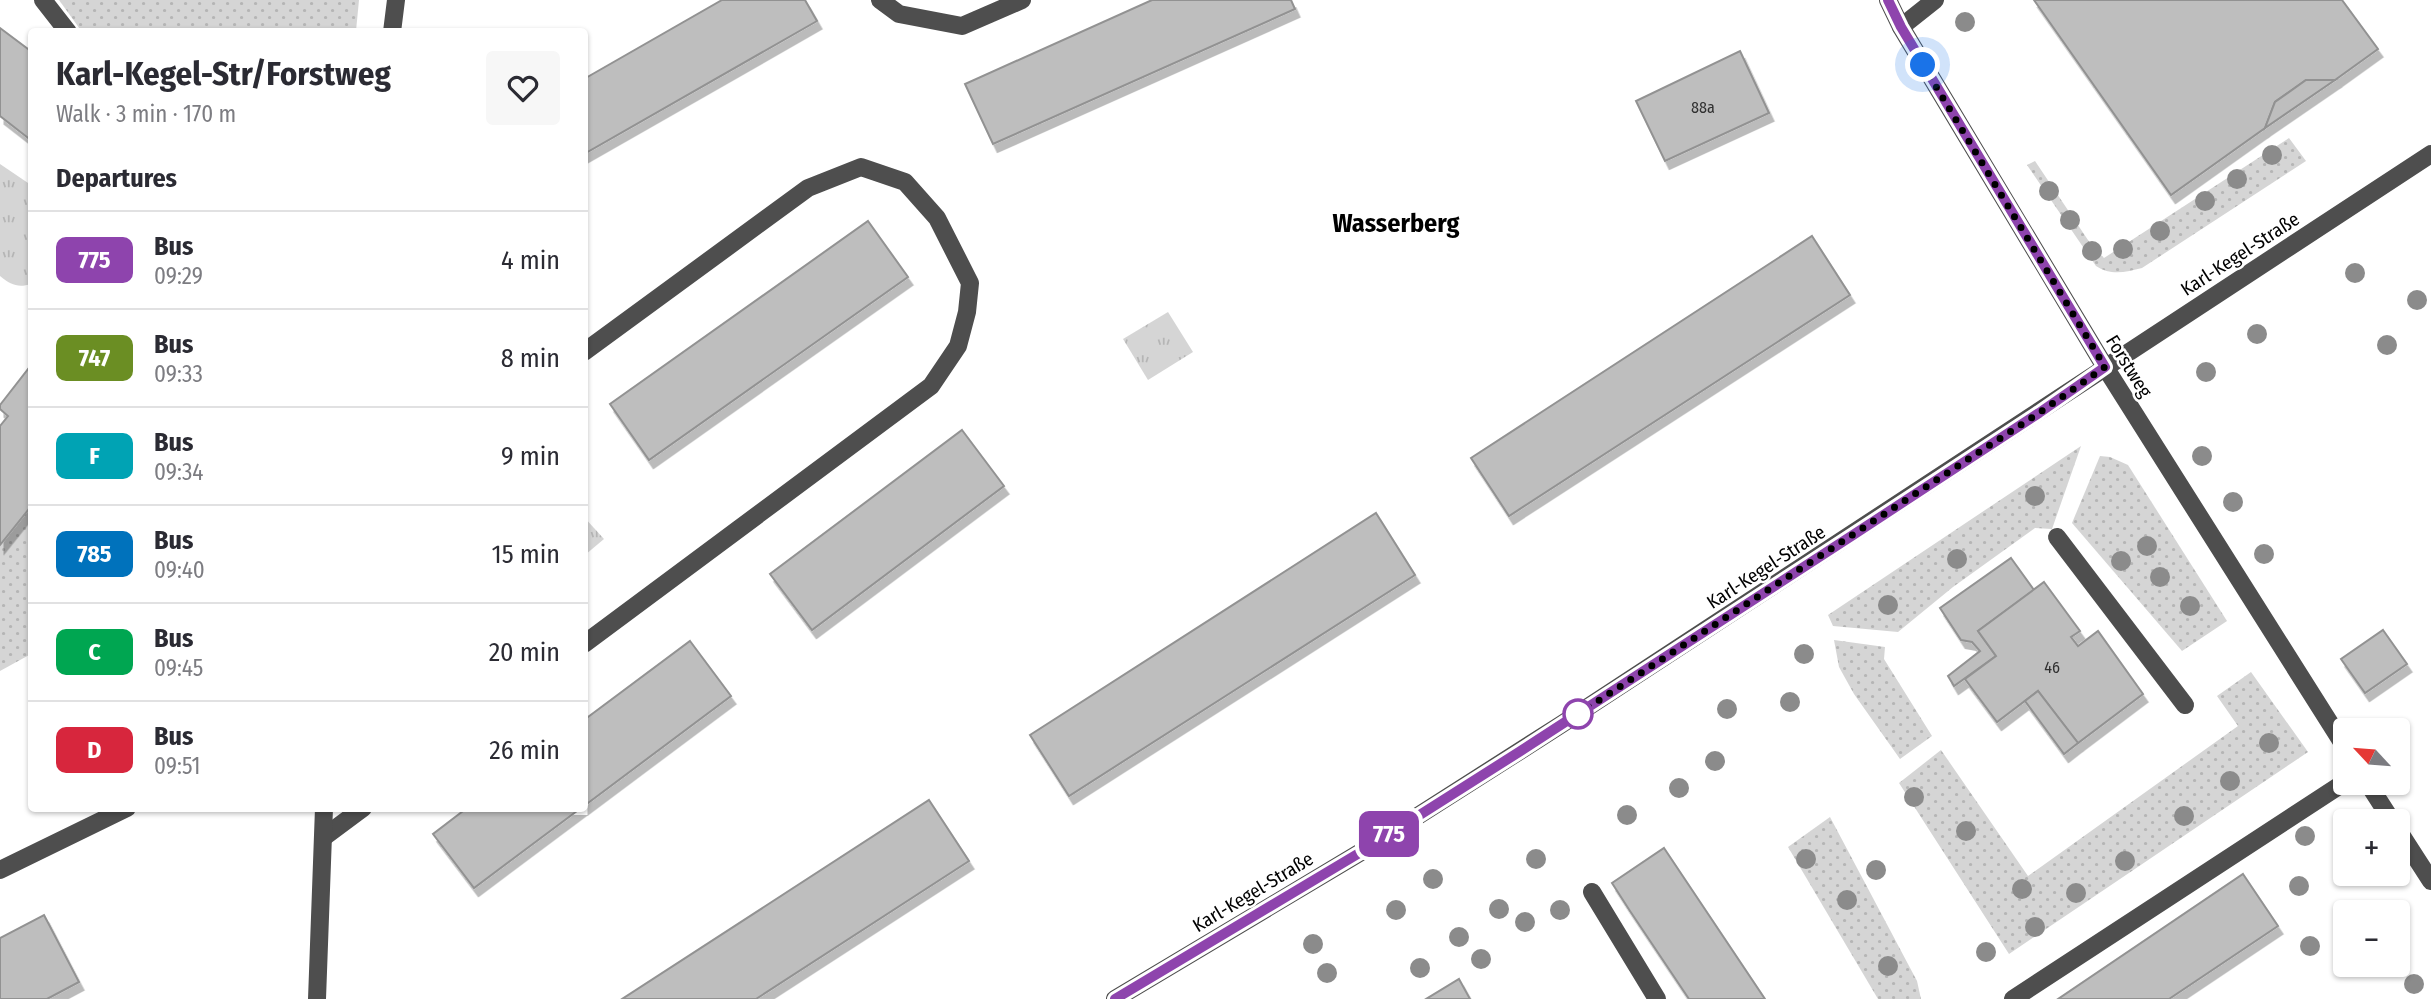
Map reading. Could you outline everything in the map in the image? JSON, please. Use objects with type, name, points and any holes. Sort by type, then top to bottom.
[{"type":"street","points":[[43,0],[65,28]]},
{"type":"street","points":[[392,28],[395,5],[412,0]]},
{"type":"street","points":[[880,0],[899,14],[962,26],[1022,0]]},
{"type":"street","name":"Forstweg","points":[[1888,0],[1901,27],[2105,367],[2333,728]]},
{"type":"street","points":[[1901,27],[1935,0]]},
{"type":"street","name":"Karl-Kegel-Straße","points":[[1115,999],[1366,849],[1529,745],[2431,155]]},
{"type":"street","points":[[588,349],[808,188],[861,167],[905,182],[937,218],[970,283],[967,312],[958,346],[931,386],[588,642]]},
{"type":"street","points":[[2057,537],[2185,705]]},
{"type":"street","points":[[2014,999],[2333,790]]},
{"type":"street","points":[[0,870],[119,812]]},
{"type":"street","points":[[317,999],[324,812]]},
{"type":"street","points":[[324,837],[358,812]]},
{"type":"street","points":[[2410,849],[2431,881]]},
{"type":"street","points":[[1592,892],[1657,999]]},
{"type":"green space","points":[[59,0],[359,0],[356,28],[79,28]]},
{"type":"green space","points":[[2289,138],[2306,161],[2142,268],[2124,272],[2107,271],[2096,266],[2027,165],[2035,161],[2092,246],[2104,258]]},
{"type":"green space","points":[[0,164],[28,183],[28,285],[15,285],[0,276]]},
{"type":"green space","points":[[1168,312],[1193,352],[1148,380],[1123,339]]},
{"type":"green space","points":[[2081,446],[2052,529],[2035,528],[1953,587],[1898,632],[1833,626],[1828,615]]},
{"type":"green space","points":[[2100,456],[2110,457],[2128,465],[2227,621],[2182,651],[2072,523]]},
{"type":"green space","points":[[28,509],[28,656],[0,671],[0,545]]},
{"type":"green space","points":[[588,521],[604,539],[588,552]]},
{"type":"green space","points":[[1834,640],[1885,647],[1884,659],[1932,736],[1900,759],[1854,694],[1839,667]]},
{"type":"green space","points":[[2251,672],[2308,752],[2009,954],[1899,783],[1941,750],[2028,876],[2238,726],[2217,696]]},
{"type":"green space","points":[[1830,817],[1917,981],[1921,999],[1878,999],[1788,847]]},
{"type":"building","points":[[722,0],[805,0],[817,21],[588,152],[588,77]]},
{"type":"building","points":[[1152,0],[1291,0],[1295,9],[993,144],[965,84]]},
{"type":"building","points":[[2034,0],[2342,0],[2378,49],[2335,80],[2306,80],[2275,102],[2265,128],[2171,195]]},
{"type":"building","points":[[0,28],[28,49],[28,138],[0,116]]},
{"type":"building","points":[[1740,51],[1769,113],[1665,161],[1636,101]]},
{"type":"building","points":[[2306,80],[2335,80],[2265,128],[2275,102]]},
{"type":"building","points":[[868,221],[908,277],[649,460],[610,404]]},
{"type":"building","points":[[1812,236],[1850,295],[1509,516],[1471,458]]},
{"type":"building","points":[[28,369],[28,510],[0,545],[0,426],[8,416],[0,409],[0,405]]},
{"type":"building","points":[[962,430],[1004,486],[812,630],[770,574]]},
{"type":"building","points":[[1376,513],[1415,575],[1069,796],[1030,735]]},
{"type":"building","points":[[2011,558],[2034,590],[1978,631],[1996,656],[1954,686],[1948,676],[1980,651],[1972,642],[1961,640],[1940,608]]},
{"type":"building","points":[[2044,582],[2080,631],[2071,637],[2078,646],[2098,631],[2143,694],[2078,743],[2038,691],[1997,722],[1965,679],[1996,656],[1978,631]]},
{"type":"building","points":[[2383,630],[2407,664],[2365,693],[2341,659]]},
{"type":"building","points":[[690,641],[731,696],[588,803],[588,717]]},
{"type":"building","points":[[2038,691],[2078,743],[2064,754],[2025,701]]},
{"type":"building","points":[[929,800],[969,861],[756,999],[622,999]]},
{"type":"building","points":[[462,812],[576,812],[474,888],[433,834]]},
{"type":"building","points":[[1664,848],[1765,999],[1689,999],[1630,911],[1612,883]]},
{"type":"building","points":[[2243,874],[2278,926],[2169,999],[2058,999]]},
{"type":"building","points":[[44,915],[79,982],[47,999],[0,999],[0,938]]},
{"type":"building","points":[[1459,979],[1470,999],[1426,999]]},
{"type":"bus line","name":"775","points":[[1115,999],[1366,849],[1519,752],[2039,413],[2105,367],[1901,27],[1888,0]]},
{"type":"district","name":"Wasserberg","points":[[1396,223]]},
{"type":"route","points":[[1578,714],[2039,413],[2105,367],[1923,65]]}]
